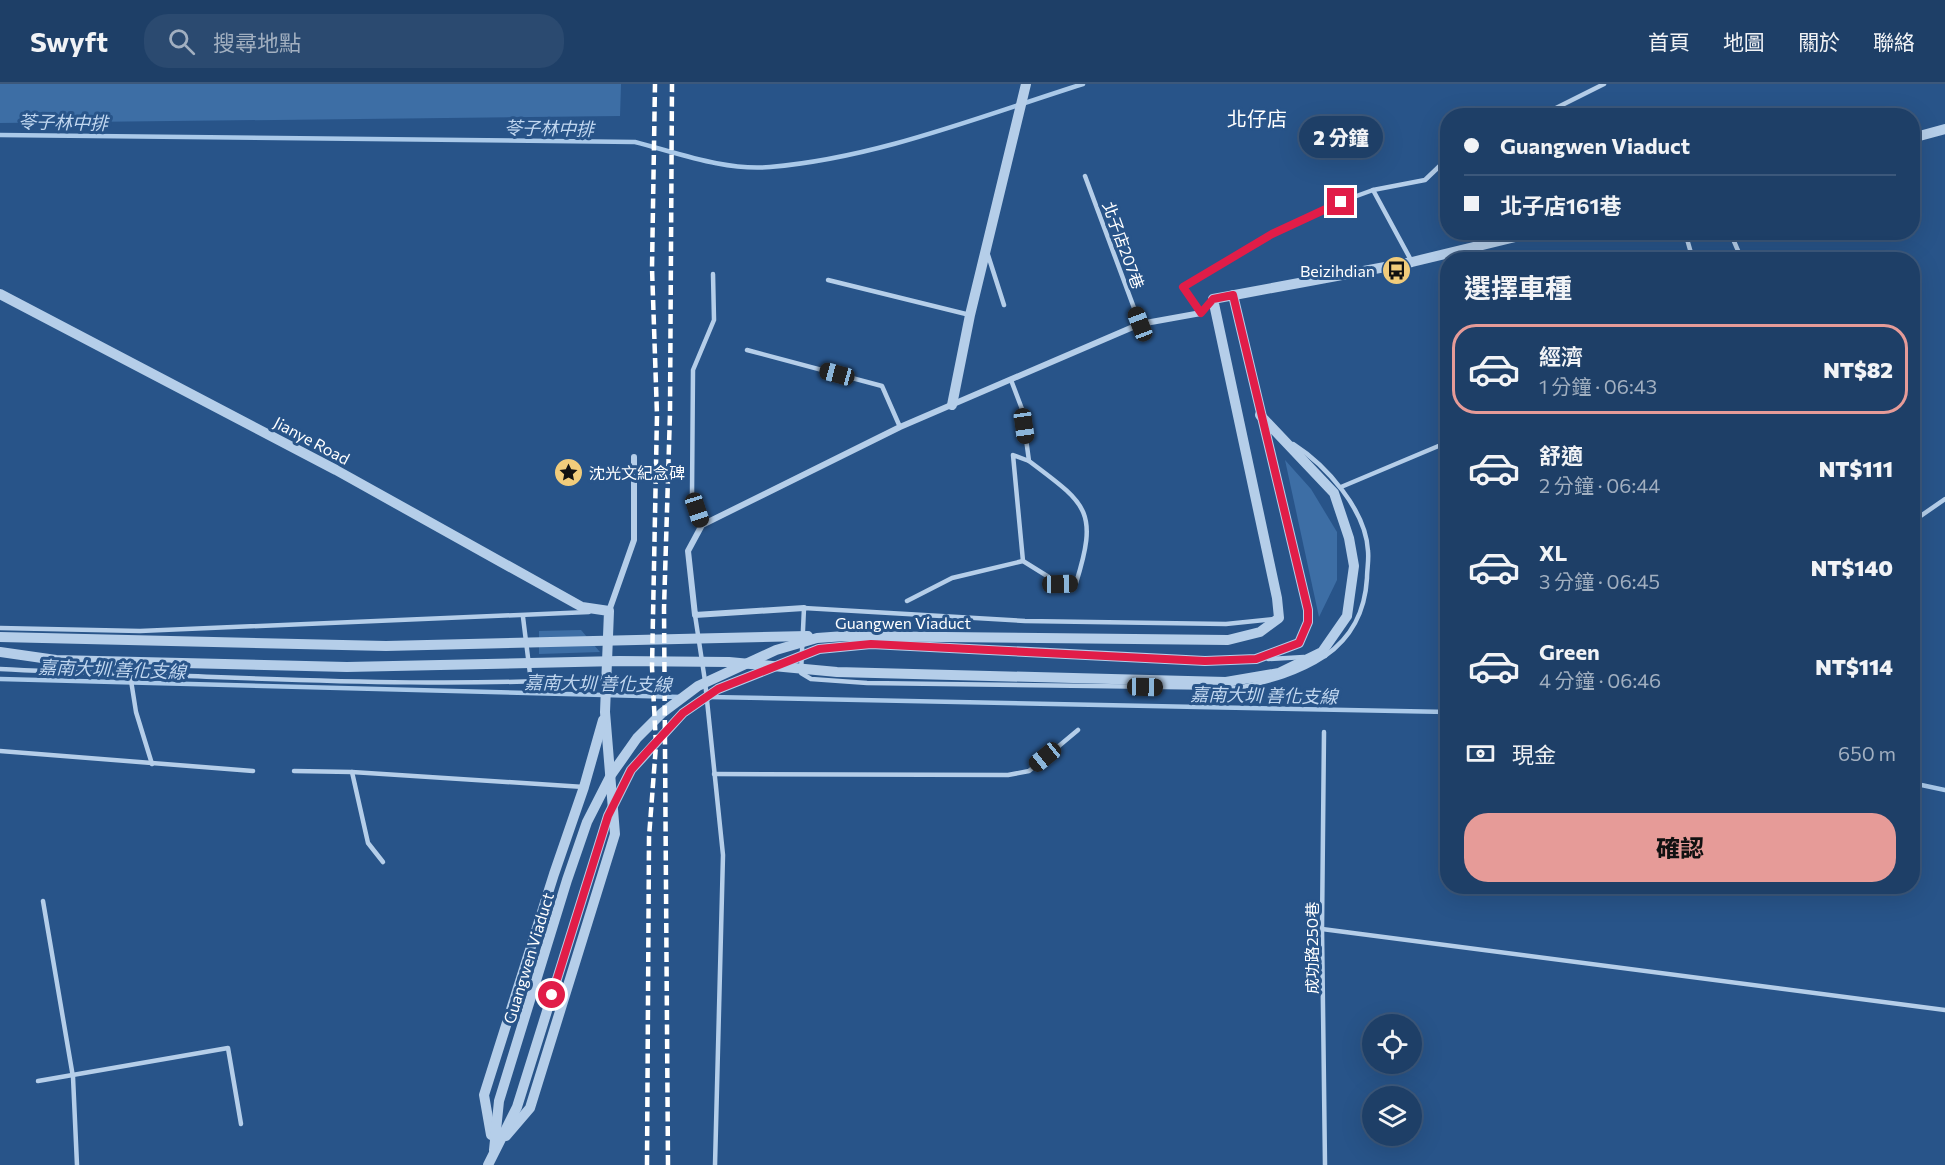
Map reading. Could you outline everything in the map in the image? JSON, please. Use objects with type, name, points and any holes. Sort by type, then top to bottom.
[{"type":"street","points":[[952,405],[970,315],[1025,88]]},
{"type":"street","points":[[1920,136],[1945,129]]},
{"type":"street","points":[[1456,252],[1504,240]]},
{"type":"street","points":[[804,608],[694,615],[687,551],[702,525],[900,427],[1140,324],[1201,313],[1213,299],[1440,256]]},
{"type":"street","name":"Jianye Road","points":[[0,294],[336,470],[582,607],[609,611]]},
{"type":"street","name":"Guangwen Viaduct","points":[[494,1150],[517,1107],[608,816],[631,770],[683,713],[718,689],[819,649],[871,644],[1205,661],[1256,659],[1299,643],[1308,622],[1308,610],[1233,295]]},
{"type":"street","points":[[1213,299],[1277,598],[1279,618]]},
{"type":"street","points":[[0,652],[56,660],[347,667],[619,661],[729,662],[837,672],[1226,682],[1279,673],[1322,652],[1347,616],[1354,566],[1349,538],[1334,493],[1260,415]]},
{"type":"street","points":[[488,1165],[494,1150],[531,1108],[615,834],[605,712],[609,611],[634,540],[634,457]]},
{"type":"street","name":"Guangwen Viaduct","points":[[494,1150],[499,1101],[587,822],[610,775],[637,738],[663,712],[698,686],[776,650],[817,638],[844,636],[1228,640],[1260,632],[1279,618]]},
{"type":"street","points":[[0,637],[387,646],[844,636]]},
{"type":"street","points":[[494,1150],[484,1095],[584,787],[605,712]]},
{"type":"street","points":[[584,787],[611,785]]},
{"type":"lane","points":[[1556,108],[1604,84]]},
{"type":"lane","points":[[1201,313],[1183,287],[1272,234],[1372,190],[1425,180],[1440,166]]},
{"type":"lane","name":"北子店207巷","points":[[1085,176],[1140,324]]},
{"type":"lane","points":[[1372,190],[1412,262]]},
{"type":"lane","points":[[986,249],[1004,305]]},
{"type":"lane","points":[[702,525],[692,494],[693,370],[714,320],[713,274]]},
{"type":"lane","points":[[828,280],[970,315]]},
{"type":"lane","points":[[747,350],[882,386],[900,427]]},
{"type":"lane","points":[[1011,380],[1022,409],[1029,461]]},
{"type":"lane","points":[[1275,431],[1300,448],[1341,487],[1356,510],[1369,549],[1366,600],[1354,628],[1325,656],[1306,669],[1285,677],[1238,688],[867,683],[811,679],[801,673],[804,608],[1037,621],[1226,624],[1279,618]]},
{"type":"lane","points":[[1341,487],[1440,445]]},
{"type":"lane","points":[[907,601],[952,578],[1023,561],[1060,584],[1076,583],[1086,553],[1089,521],[1071,492],[1029,461],[1014,455],[1023,561]]},
{"type":"lane","points":[[1920,516],[1945,499]]},
{"type":"lane","points":[[0,628],[140,631],[609,611]]},
{"type":"lane","points":[[694,615],[705,681],[723,855],[715,1165]]},
{"type":"lane","points":[[523,616],[531,682]]},
{"type":"lane","points":[[1256,659],[1325,656]]},
{"type":"lane","points":[[0,669],[79,674],[371,683],[531,682],[607,678]]},
{"type":"lane","points":[[130,674],[130,687],[152,764]]},
{"type":"lane","points":[[714,774],[1008,775],[1029,771],[1078,730]]},
{"type":"lane","name":"成功路250巷","points":[[1324,732],[1322,929],[1325,1165]]},
{"type":"lane","points":[[0,751],[253,771]]},
{"type":"lane","points":[[294,771],[352,772],[584,787]]},
{"type":"lane","points":[[352,772],[368,843],[383,862]]},
{"type":"lane","points":[[43,901],[73,1077],[77,1165]]},
{"type":"lane","points":[[1322,929],[1945,1010]]},
{"type":"lane","points":[[38,1081],[73,1077],[228,1048],[242,1124]]},
{"type":"shaded area","points":[[0,84],[621,84],[620,116],[0,123]]},
{"type":"shaded area","points":[[1285,460],[1311,489],[1337,532],[1337,580],[1319,617]]},
{"type":"shaded area","points":[[581,630],[600,652],[539,654],[539,631]]},
{"type":"waterway","name":"苓子林中排","points":[[0,135],[635,142],[719,164],[753,168],[850,155],[928,134],[1083,84]]},
{"type":"waterway","name":"嘉南大圳 善化支線","points":[[0,679],[680,697]]},
{"type":"waterway","name":"嘉南大圳 善化支線","points":[[709,697],[1440,712]]},
{"type":"waterway","name":"嘉南大圳 善化支線","points":[[1920,785],[1945,790]]},
{"type":"railway","points":[[647,1165],[649,837],[656,745],[652,667],[657,415],[652,268],[655,84]]},
{"type":"railway","points":[[668,1165],[664,608],[670,413],[672,84]]},
{"type":"place","name":"Beizihdian","points":[[1396,270]]},
{"type":"place","name":"沈光文紀念碑","points":[[568,472]]},
{"type":"district","name":"北仔店","points":[[1257,118]]},
{"type":"route","points":[[552,995],[608,816],[631,770],[683,713],[718,689],[771,666],[819,649],[871,644],[1205,661],[1256,659],[1299,643],[1308,622],[1308,610],[1233,295],[1213,299],[1201,313],[1183,287],[1272,234],[1341,202]]}]
